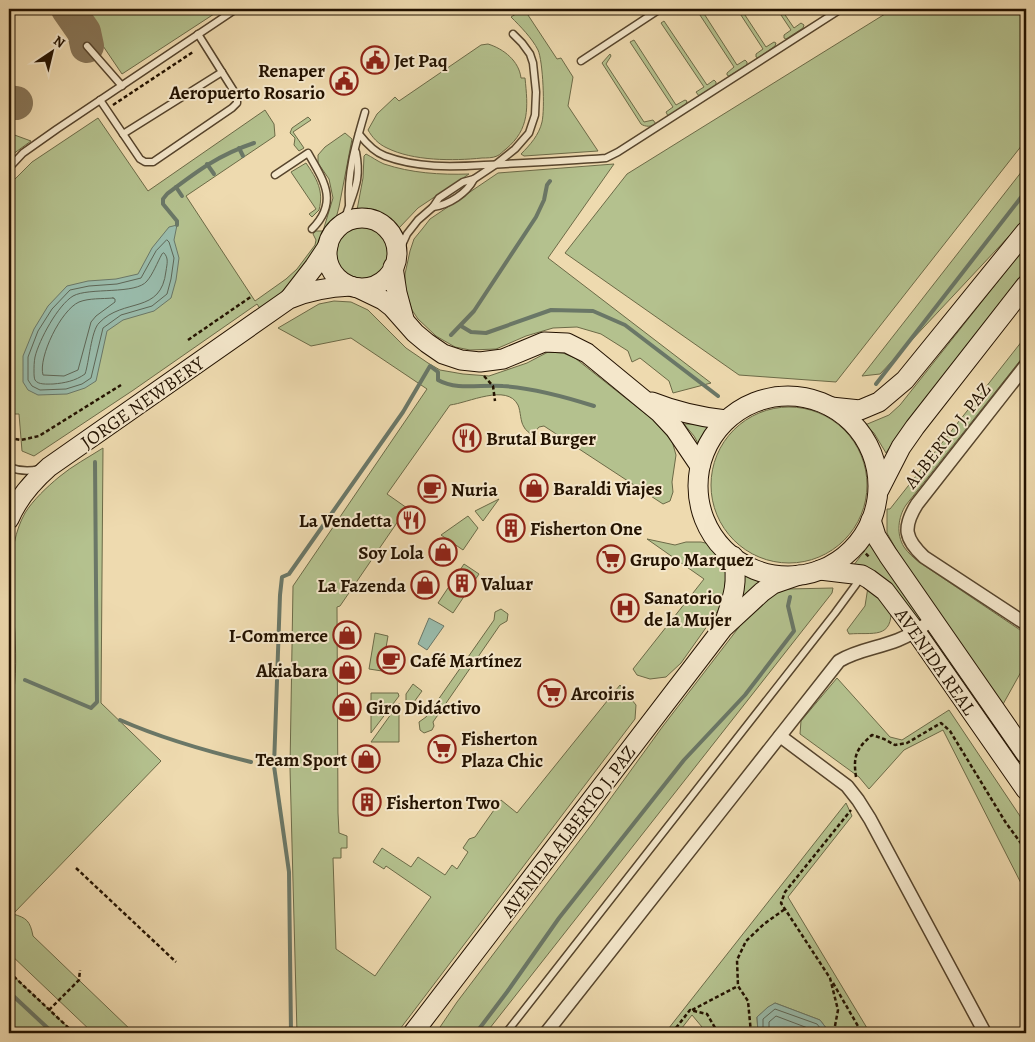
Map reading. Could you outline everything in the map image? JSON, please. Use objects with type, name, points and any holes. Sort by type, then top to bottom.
[{"type":"main road","points":[[405,320],[397,293],[394,239],[388,230],[372,220],[363,218],[344,222],[329,239],[328,246],[329,265],[337,278],[383,300],[427,344],[443,354],[461,360],[480,362],[503,360],[544,342],[567,343],[587,353],[643,398],[675,429],[700,466]]},
{"type":"main road","points":[[830,406],[847,418],[861,433],[868,445],[877,471],[878,492],[872,520],[857,544],[840,559],[820,570],[798,575],[775,575],[752,568],[732,556],[721,545],[711,532],[699,500],[700,466],[710,441],[726,420],[744,407],[764,399],[793,396],[812,399],[830,406],[860,410],[879,402],[905,380],[1026,231]]},
{"type":"main road","name":"JORGE NEWBERY","points":[[289,299],[328,246]]},
{"type":"main road","points":[[355,287],[369,287],[379,283],[388,276],[395,263]]},
{"type":"main road","points":[[878,492],[901,447],[915,427],[1026,285]]},
{"type":"main road","name":"JORGE NEWBERY","points":[[9,519],[24,492],[49,467],[289,299],[326,287],[355,287]]},
{"type":"main road","points":[[643,398],[670,409],[698,417],[726,420]]},
{"type":"main road","name":"AVENIDA REAL","points":[[872,520],[876,536],[1026,754]]},
{"type":"main road","name":"AVENIDA ALBERTO J. PAZ","points":[[722,628],[735,589],[736,571],[732,556]]},
{"type":"main road","name":"AVENIDA REAL","points":[[820,570],[868,569],[869,579],[885,591],[916,632],[1026,790]]},
{"type":"main road","name":"AVENIDA ALBERTO J. PAZ","points":[[413,1033],[722,628],[773,584],[798,575]]},
{"type":"street","name":"ALBERTO J. PAZ","points":[[1026,365],[917,504],[909,517],[908,532],[911,544],[924,557],[1026,624]]},
{"type":"street","points":[[546,1033],[839,661],[848,655],[898,640],[916,632],[932,620]]},
{"type":"street","points":[[780,736],[847,786],[858,800],[875,828],[984,1033]]},
{"type":"lane","points":[[9,168],[23,153],[198,34],[226,12],[236,9]]},
{"type":"lane","points":[[581,61],[660,9]]},
{"type":"lane","points":[[358,134],[378,153],[430,166],[495,165],[606,158],[841,9]]},
{"type":"lane","points":[[100,100],[140,159],[145,162],[153,162],[237,103],[237,96],[198,34]]},
{"type":"lane","points":[[395,263],[408,234],[418,220],[433,208],[443,206],[469,188],[474,180],[523,141],[532,124],[535,115],[536,92],[533,63],[530,54],[513,34]]},
{"type":"lane","points":[[88,46],[122,86]]},
{"type":"lane","points":[[123,134],[222,72]]},
{"type":"lane","points":[[344,222],[349,204],[348,184],[351,166],[365,112]]},
{"type":"lane","points":[[275,175],[308,152],[322,176],[326,186],[327,198],[325,211],[312,229]]},
{"type":"lane","points":[[9,467],[16,470],[30,471],[49,467]]},
{"type":"lane","points":[[506,1033],[835,614],[868,569]]},
{"type":"path","points":[[107,110],[193,52]]},
{"type":"path","points":[[188,340],[252,296]]},
{"type":"path","points":[[481,373],[493,386],[495,401]]},
{"type":"path","points":[[9,438],[21,440],[39,436],[121,385]]},
{"type":"path","points":[[857,544],[868,569]]},
{"type":"path","points":[[862,1033],[830,978],[781,903],[785,892],[858,800],[853,762],[860,747],[872,735],[895,745],[907,743],[941,723],[950,731],[1006,823],[1026,850]]},
{"type":"path","points":[[76,868],[176,962]]},
{"type":"path","points":[[751,1033],[748,1001],[738,986],[737,960],[746,941],[764,924],[785,909]]},
{"type":"path","points":[[49,1010],[78,980],[80,970]]},
{"type":"path","points":[[9,972],[74,1033]]},
{"type":"path","points":[[830,978],[838,1010],[835,1026]]},
{"type":"path","points":[[672,1033],[690,1010],[738,986]]},
{"type":"path","points":[[690,1010],[707,1014],[718,1033]]},
{"type":"green space","points":[[78,9],[210,9],[214,14],[122,74]]},
{"type":"green space","points":[[524,9],[531,9],[526,12],[557,59],[561,58],[573,77],[568,106],[598,151],[524,156],[521,154],[539,131],[543,107],[543,85],[538,50],[522,28],[511,17]]},
{"type":"green space","points":[[696,9],[701,9],[737,65],[745,60],[747,65],[729,76],[727,75],[734,67]]},
{"type":"green space","points":[[737,9],[741,9],[766,47],[774,42],[776,43],[775,46],[758,58],[756,54],[763,49]]},
{"type":"green space","points":[[777,9],[781,9],[794,28],[801,23],[804,25],[803,28],[786,39],[784,38],[784,35],[791,30]]},
{"type":"green space","points":[[893,9],[1026,9],[1026,140],[836,382],[739,375],[565,253],[627,174]]},
{"type":"green space","points":[[664,21],[707,85],[714,80],[716,82],[716,85],[699,96],[696,92],[704,87],[661,23]]},
{"type":"green space","points":[[634,40],[676,105],[685,100],[687,101],[686,104],[668,116],[666,112],[673,107],[630,42]]},
{"type":"green space","points":[[488,44],[510,56],[520,72],[521,78],[525,78],[526,117],[520,134],[500,154],[492,158],[446,160],[421,158],[387,148],[373,138],[368,130],[377,114],[395,97],[399,101],[481,45]]},
{"type":"green space","points":[[610,54],[611,56],[606,64],[644,122],[653,120],[656,124],[653,126],[641,124],[602,63]]},
{"type":"green space","points":[[265,110],[274,124],[275,136],[186,196],[255,301],[297,269],[315,245],[316,240],[313,234],[315,231],[323,231],[333,198],[329,179],[318,163],[318,155],[325,147],[345,133],[352,139],[335,222],[324,243],[285,293],[261,310],[257,304],[34,456],[22,451],[19,414],[9,414],[10,184],[32,162],[98,118],[148,191]]},
{"type":"green space","points":[[308,117],[311,120],[293,132],[304,148],[299,151],[294,145],[295,138],[290,133],[292,128]]},
{"type":"green space","points":[[9,133],[31,141],[9,157]]},
{"type":"green space","points":[[366,154],[384,164],[405,170],[436,174],[469,174],[418,208],[399,228],[381,213],[370,210],[357,210],[363,178],[364,156]]},
{"type":"green space","points":[[306,163],[316,180],[321,197],[319,210],[312,217],[309,214],[316,209],[291,172]]},
{"type":"green space","points":[[614,164],[548,258],[711,383],[673,393],[669,381],[640,358],[632,362],[628,351],[601,334],[577,327],[553,328],[526,336],[496,349],[470,350],[455,347],[436,336],[418,319],[412,310],[405,288],[405,274],[414,239],[430,219],[498,173]]},
{"type":"green space","points":[[1026,166],[1026,218],[880,374],[862,376]]},
{"type":"green space","points":[[356,225],[366,225],[376,229],[384,237],[388,252],[384,267],[376,275],[366,279],[356,279],[346,275],[338,267],[334,257],[334,247],[338,237],[346,229]]},
{"type":"green space","points":[[1026,246],[1026,269],[899,433],[886,453],[874,433],[865,425],[889,415],[900,405]]},
{"type":"green space","points":[[334,301],[351,302],[368,310],[406,348],[440,370],[489,376],[527,363],[548,352],[563,353],[575,358],[652,419],[672,441],[676,455],[672,482],[673,492],[670,501],[663,504],[544,426],[539,427],[532,435],[525,428],[518,405],[513,399],[505,395],[487,396],[450,405],[387,494],[407,508],[340,606],[337,607],[338,813],[339,833],[347,836],[347,848],[341,848],[341,858],[333,858],[336,949],[375,976],[431,897],[386,866],[384,869],[373,862],[382,848],[411,867],[418,857],[445,875],[452,865],[457,869],[468,852],[463,848],[469,839],[475,837],[501,800],[517,813],[620,685],[636,705],[635,719],[397,1033],[297,1033],[290,768],[293,586],[427,389],[351,338],[311,346],[278,328],[319,304]]},
{"type":"green space","points":[[1026,336],[1026,353],[906,505],[901,515],[899,526],[901,542],[915,559],[1026,634],[1026,663],[1002,706],[900,556],[887,533],[887,509],[890,509]]},
{"type":"green space","points":[[781,407],[797,407],[812,410],[826,416],[839,424],[850,435],[864,462],[867,485],[866,500],[858,522],[850,535],[839,546],[812,560],[797,563],[781,563],[766,560],[752,554],[739,546],[728,535],[714,508],[711,493],[711,477],[714,462],[720,448],[728,435],[739,424],[766,410]]},
{"type":"green space","points":[[684,424],[712,424],[699,445]]},
{"type":"green space","points":[[103,448],[101,703],[161,761],[13,914],[27,921],[33,936],[134,1033],[93,1033],[9,953],[9,713],[13,693],[16,653],[12,603],[12,557],[19,527],[32,503],[64,473]]},
{"type":"green space","points":[[499,499],[483,521],[475,511]]},
{"type":"green space","points":[[468,516],[478,528],[463,550],[441,535]]},
{"type":"green space","points":[[647,539],[675,545],[686,542],[701,542],[714,545],[723,555],[730,570],[722,605],[681,663],[666,677],[650,679],[637,675],[633,669],[704,579]]},
{"type":"green space","points":[[873,540],[925,616],[914,623],[853,566]]},
{"type":"green space","points":[[464,564],[479,574],[453,613],[438,603]]},
{"type":"green space","points":[[744,570],[762,579],[762,584],[735,608]]},
{"type":"green space","points":[[868,587],[891,607],[889,625],[880,632],[849,634],[847,630],[865,606]]},
{"type":"green space","points":[[833,588],[832,593],[486,1033],[436,1033],[457,1002],[592,824],[663,726],[746,618],[770,596],[787,589]]},
{"type":"green space","points":[[501,609],[508,614],[507,621],[500,625],[433,722],[432,730],[424,733],[420,730],[419,722],[426,717],[494,620],[495,612]]},
{"type":"green space","points":[[933,631],[1026,761],[1026,781],[927,634]]},
{"type":"green space","points":[[375,633],[388,636],[382,671],[369,669]]},
{"type":"green space","points":[[837,678],[890,737],[902,740],[949,710],[1026,825],[1026,893],[943,730],[904,750],[869,789],[859,777],[800,734],[801,721]]},
{"type":"green space","points":[[413,684],[422,691],[406,713],[406,694]]},
{"type":"green space","points":[[371,693],[398,693],[399,696],[371,733]]},
{"type":"green space","points":[[399,703],[399,742],[371,742]]},
{"type":"green space","points":[[846,803],[852,816],[788,897],[870,1033],[830,1033],[820,1020],[775,1003],[757,1017],[758,1033],[707,1033],[692,1015],[678,1033],[665,1033]]},
{"type":"green space","points":[[9,972],[74,1033],[9,1033]]},
{"type":"water","points":[[177,225],[174,240],[179,258],[171,298],[154,311],[123,320],[107,331],[96,381],[85,388],[67,394],[38,395],[28,390],[23,382],[23,356],[34,329],[48,306],[67,286],[138,274],[152,248],[169,227]]},
{"type":"water","points":[[429,618],[444,626],[427,650],[418,644]]},
{"type":"water","points":[[775,1003],[820,1020],[830,1033],[758,1033],[757,1017]]},
{"type":"waterway","points":[[177,225],[177,221],[163,204],[163,199],[167,194],[218,159],[254,143]]},
{"type":"waterway","points":[[239,148],[243,156]]},
{"type":"waterway","points":[[207,164],[214,174]]},
{"type":"waterway","points":[[451,335],[474,311],[536,217],[550,181]]},
{"type":"waterway","points":[[176,187],[182,196]]},
{"type":"waterway","points":[[876,384],[1026,191]]},
{"type":"waterway","points":[[461,326],[471,332],[486,333],[551,310],[593,311],[625,325],[718,396]]},
{"type":"waterway","points":[[291,1033],[289,872],[274,766],[282,577],[289,574],[403,412],[430,366],[438,372],[438,380],[453,385],[514,387],[561,396],[594,406]]},
{"type":"waterway","points":[[25,680],[91,708],[97,702],[95,462]]},
{"type":"waterway","points":[[476,1033],[559,918],[684,760],[745,695],[794,631],[788,606],[790,597]]},
{"type":"waterway","points":[[120,720],[185,744],[251,762]]},
{"type":"waterway","points":[[9,992],[53,1033]]},
{"type":"taxiway","points":[[68,9],[84,32],[87,46]]},
{"type":"taxiway","points":[[9,102],[16,103]]},
{"type":"place","name":"Jet Paq","points":[[375,60]]},
{"type":"place","name":"Renaper Aeropuerto Rosario","points":[[344,81]]},
{"type":"place","name":"Brutal Burger","points":[[467,438]]},
{"type":"place","name":"Baraldi Viajes","points":[[534,488]]},
{"type":"place","name":"Nuria","points":[[432,489]]},
{"type":"place","name":"La Vendetta","points":[[411,520]]},
{"type":"place","name":"Fisherton One","points":[[511,528]]},
{"type":"place","name":"Soy Lola","points":[[443,552]]},
{"type":"place","name":"Grupo Marquez","points":[[611,559]]},
{"type":"place","name":"Valuar","points":[[462,583]]},
{"type":"place","name":"La Fazenda","points":[[425,585]]},
{"type":"place","name":"Sanatorio de la Mujer","points":[[625,608]]},
{"type":"place","name":"I-Commerce","points":[[347,635]]},
{"type":"place","name":"Café Martínez","points":[[391,660]]},
{"type":"place","name":"Akiabara","points":[[347,670]]},
{"type":"place","name":"Arcoiris","points":[[552,693]]},
{"type":"place","name":"Giro Didáctivo","points":[[347,707]]},
{"type":"place","name":"Fisherton Plaza Chic","points":[[442,749]]},
{"type":"place","name":"Team Sport","points":[[366,759]]},
{"type":"place","name":"Fisherton Two","points":[[367,802]]}]
